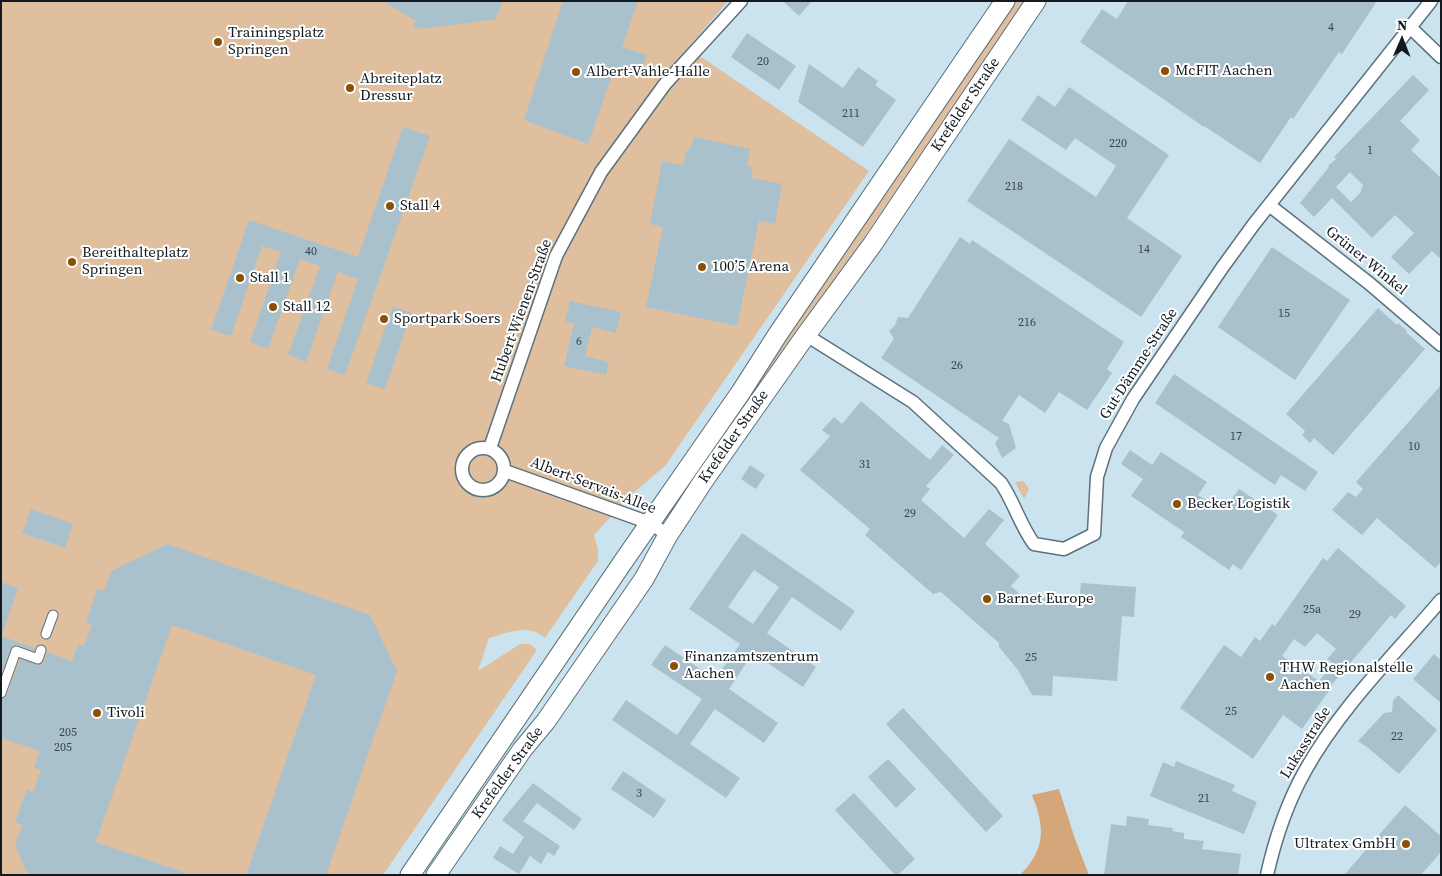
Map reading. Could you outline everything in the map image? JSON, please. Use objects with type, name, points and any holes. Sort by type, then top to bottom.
[{"type":"main road","name":"Krefelder Straße","points":[[410,875],[741,392],[1005,1]]},
{"type":"main road","name":"Krefelder Straße","points":[[436,875],[522,750],[546,721],[644,579],[668,535],[720,457],[909,191],[1036,1]]},
{"type":"street","name":"Hubert-Wienen-Straße","points":[[490,448],[556,256],[601,172],[665,84],[741,1]]},
{"type":"street","name":"Gut-Dämme-Straße","points":[[806,335],[913,402],[1001,483],[1008,492],[1027,534],[1034,544],[1064,549],[1094,534],[1097,477],[1106,448],[1133,399],[1222,268],[1269,205],[1431,1]]},
{"type":"street","points":[[1411,28],[1441,57]]},
{"type":"street","name":"Grüner Winkel","points":[[1269,205],[1370,284],[1441,344]]},
{"type":"street","points":[[478,448],[490,448],[498,453],[504,461],[505,471],[501,480],[494,488],[484,490],[474,488],[465,481],[461,470],[463,461],[468,453],[478,448]]},
{"type":"street","name":"Albert-Servais-Allee","points":[[505,471],[650,523],[668,535]]},
{"type":"street","name":"Lukasstraße","points":[[1267,875],[1277,836],[1289,803],[1304,771],[1340,718],[1441,600]]},
{"type":"street","points":[[46,634],[53,615]]},
{"type":"street","points":[[1,693],[16,652],[38,659],[41,650]]},
{"type":"shaded area","name":"Sportpark Soers","points":[[1,1],[728,1],[688,48],[869,171],[665,466],[632,494],[594,535],[598,549],[598,561],[545,638],[532,631],[518,630],[489,638],[478,671],[520,644],[530,644],[537,650],[383,875],[1,875]]},
{"type":"shaded area","points":[[1015,1],[1025,1],[681,503],[676,500]]},
{"type":"shaded area","points":[[1023,481],[1029,490],[1024,499],[1015,482]]},
{"type":"shaded area","points":[[1059,789],[1089,875],[1020,875],[1035,856],[1041,837],[1039,817],[1032,795]]},
{"type":"building","points":[[383,1],[502,1],[496,19],[422,29],[423,27],[412,28],[416,21]]},
{"type":"building","name":"Albert-Vahle-Halle","points":[[563,1],[638,1],[622,47],[647,55],[639,77],[615,67],[588,144],[524,120]]},
{"type":"building","points":[[783,1],[812,1],[799,16]]},
{"type":"building","points":[[1128,1],[1377,1],[1342,54],[1339,52],[1260,163],[1080,42],[1102,9],[1117,19]]},
{"type":"building","points":[[747,33],[796,66],[779,90],[731,57]]},
{"type":"building","points":[[809,64],[843,88],[858,67],[878,81],[875,85],[896,100],[863,147],[798,102]]},
{"type":"building","points":[[1413,75],[1429,90],[1400,121],[1420,140],[1411,150],[1441,178],[1441,259],[1432,251],[1409,274],[1391,257],[1414,233],[1395,215],[1372,238],[1332,198],[1314,217],[1300,203],[1328,166],[1336,159],[1334,157]],"holes":[[[1350,172],[1363,185],[1360,193],[1351,202],[1336,187]]]},
{"type":"building","points":[[1069,87],[1169,155],[1127,218],[1182,256],[1141,317],[967,201],[1009,139],[1096,197],[1116,166],[1075,138],[1066,150],[1021,120],[1038,95],[1055,107]]},
{"type":"building","points":[[403,127],[430,136],[345,375],[327,369],[358,279],[338,272],[306,362],[288,355],[320,266],[300,259],[268,349],[250,342],[281,252],[262,246],[231,336],[211,330],[249,220],[358,257]]},
{"type":"building","name":"100’5 Arena","points":[[694,137],[750,149],[747,166],[753,167],[751,178],[782,184],[775,224],[759,221],[737,326],[646,307],[663,227],[650,224],[662,161],[683,165],[686,152],[691,147]]},
{"type":"building","points":[[960,237],[970,244],[972,240],[1124,342],[1107,369],[1112,373],[1087,410],[1059,392],[1045,413],[1019,395],[1002,421],[1009,424],[1016,448],[1002,458],[995,443],[999,438],[881,358],[894,339],[889,331],[895,325],[898,317],[908,318]]},
{"type":"building","points":[[1272,247],[1350,300],[1295,380],[1218,327]]},
{"type":"building","points":[[570,301],[621,312],[616,333],[592,327],[585,356],[609,362],[606,375],[564,366],[574,324],[565,321]]},
{"type":"building","points":[[393,306],[411,313],[385,389],[366,383]]},
{"type":"building","points":[[1378,308],[1397,325],[1398,323],[1425,349],[1333,455],[1314,438],[1310,443],[1302,435],[1305,431],[1286,414]]},
{"type":"building","points":[[1174,374],[1318,472],[1305,491],[1281,475],[1275,485],[1155,403]]},
{"type":"building","points":[[1441,385],[1441,562],[1435,568],[1377,518],[1362,535],[1332,510],[1348,492],[1356,497],[1363,489],[1356,482]]},
{"type":"building","points":[[861,401],[930,460],[942,445],[954,455],[926,486],[930,489],[921,500],[964,538],[989,509],[1004,520],[985,544],[1020,576],[1011,586],[1023,597],[1057,598],[1056,601],[1079,603],[1081,583],[1136,587],[1134,617],[1122,616],[1117,681],[1053,676],[1052,696],[1032,695],[1018,670],[999,647],[999,643],[941,592],[933,594],[865,535],[870,529],[800,470],[830,436],[822,430],[834,417],[842,424]]},
{"type":"building","name":"Becker Logistik","points":[[1130,450],[1152,465],[1161,452],[1207,482],[1198,495],[1223,511],[1239,489],[1278,515],[1241,570],[1233,564],[1229,570],[1181,537],[1184,532],[1131,496],[1143,479],[1121,464]]},
{"type":"building","points":[[750,465],[765,475],[756,489],[741,479]]},
{"type":"building","points":[[31,509],[73,524],[65,548],[22,533]]},
{"type":"building","name":"Finanzamtszentrum Aachen","points":[[742,533],[855,611],[841,631],[792,597],[767,633],[816,667],[803,687],[753,653],[729,689],[778,723],[764,743],[715,709],[690,744],[740,778],[726,798],[612,720],[626,700],[677,735],[702,699],[651,665],[665,645],[715,679],[740,644],[689,609]],"holes":[[[754,570],[779,587],[753,624],[728,607]]]},
{"type":"building","name":"Tivoli","points":[[167,544],[370,615],[397,671],[326,875],[246,875],[316,675],[172,625],[96,842],[186,873],[185,875],[28,875],[15,845],[22,825],[15,822],[27,789],[33,792],[41,770],[34,768],[40,751],[1,738],[1,699],[7,695],[20,659],[40,665],[44,661],[47,652],[72,661],[78,644],[84,646],[92,625],[86,623],[97,589],[104,591],[111,571]]},
{"type":"building","points":[[1338,548],[1406,606],[1395,619],[1391,615],[1329,688],[1302,729],[1283,715],[1253,759],[1180,708],[1224,645],[1241,657],[1255,637],[1260,641],[1272,624],[1275,626],[1323,558],[1327,561]],"holes":[[[1317,633],[1336,649],[1327,659],[1333,664],[1319,681],[1282,656],[1294,639],[1305,647]]]},
{"type":"building","points":[[1,582],[18,588],[3,633],[1,632]]},
{"type":"building","points":[[1,636],[35,648],[34,651],[18,645],[12,646],[1,674]]},
{"type":"building","points":[[1434,654],[1441,660],[1441,703],[1413,679]]},
{"type":"building","points":[[1398,695],[1437,730],[1399,774],[1358,741],[1384,713],[1392,712],[1393,701]]},
{"type":"building","points":[[903,708],[1003,816],[986,832],[886,724]]},
{"type":"building","points":[[888,759],[916,789],[896,808],[868,777]]},
{"type":"building","points":[[1176,761],[1235,785],[1232,791],[1257,802],[1244,834],[1150,796],[1163,762],[1174,767]]},
{"type":"building","points":[[623,771],[666,800],[654,818],[611,789]]},
{"type":"building","points":[[533,783],[582,819],[574,830],[537,803],[523,821],[560,846],[554,856],[548,852],[541,864],[530,856],[519,874],[493,858],[500,846],[513,854],[524,837],[502,820]]},
{"type":"building","points":[[854,793],[915,859],[898,875],[895,875],[835,810]]},
{"type":"building","name":"Ultratex GmbH","points":[[1405,805],[1441,836],[1441,852],[1421,875],[1344,875]]},
{"type":"building","points":[[1127,816],[1149,819],[1148,825],[1173,828],[1172,831],[1184,833],[1184,839],[1204,841],[1202,849],[1241,854],[1238,875],[1104,875],[1111,824],[1126,826]]},
{"type":"place","name":"Trainingsplatz Springen","points":[[218,42]]},
{"type":"place","name":"McFIT Aachen","points":[[1165,71]]},
{"type":"place","name":"Albert-Vahle-Halle","points":[[576,72]]},
{"type":"place","name":"Abreiteplatz Dressur","points":[[350,88]]},
{"type":"place","name":"Stall 4","points":[[390,206]]},
{"type":"place","name":"Bereithalteplatz Springen","points":[[72,262]]},
{"type":"place","name":"100’5 Arena","points":[[702,267]]},
{"type":"place","name":"Stall 1","points":[[240,278]]},
{"type":"place","name":"Stall 12","points":[[273,307]]},
{"type":"place","name":"Sportpark Soers","points":[[384,319]]},
{"type":"place","name":"Becker Logistik","points":[[1177,504]]},
{"type":"place","name":"Barnet Europe","points":[[987,599]]},
{"type":"place","name":"Finanzamtszentrum Aachen","points":[[674,666]]},
{"type":"place","name":"THW Regionalstelle Aachen","points":[[1270,677]]},
{"type":"place","name":"Tivoli","points":[[97,713]]},
{"type":"place","name":"Ultratex GmbH","points":[[1406,844]]}]
